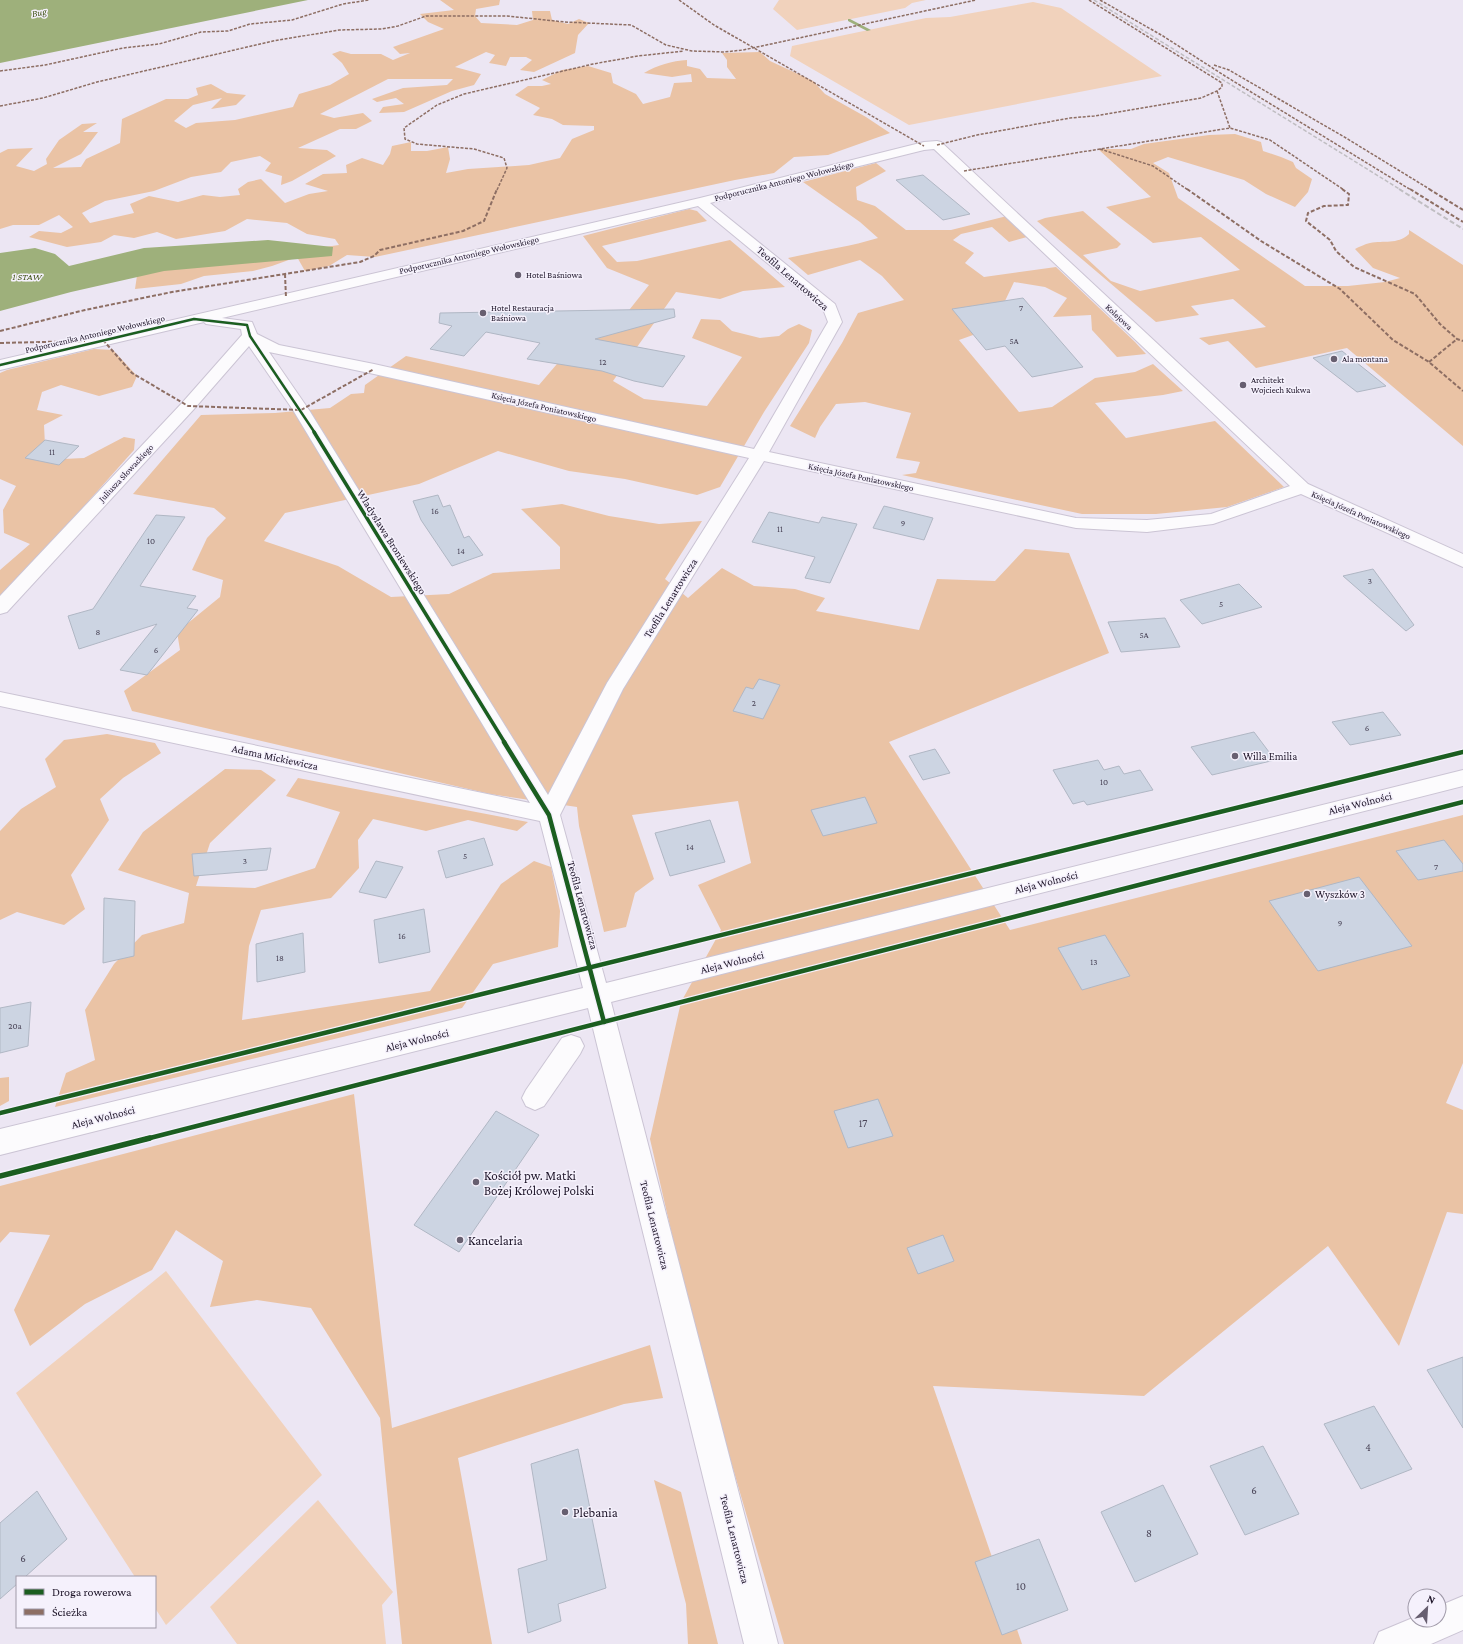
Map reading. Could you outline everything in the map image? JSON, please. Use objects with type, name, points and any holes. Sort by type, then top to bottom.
[{"type":"street","name":"Podporucznika Antoniego Wołowskiego","points":[[0,365],[700,202],[924,146],[937,145]]},
{"type":"street","name":"Kolejowa","points":[[937,145],[1302,488]]},
{"type":"street","name":"Teofila Lenartowicza","points":[[700,202],[830,307],[835,322],[759,456],[614,688],[549,815],[597,996],[761,1644]]},
{"type":"street","points":[[194,319],[249,330],[286,298]]},
{"type":"street","name":"Księcia Józefa Poniatowskiego","points":[[249,330],[274,349],[374,369],[759,456],[1076,523],[1147,526],[1213,519],[1302,488],[1463,561]]},
{"type":"street","name":"Juliusza Słowackiego","points":[[0,608],[188,406],[249,330]]},
{"type":"street","name":"Władysława Broniewskiego","points":[[249,330],[301,410],[549,815]]},
{"type":"street","name":"Adama Mickiewicza","points":[[0,699],[549,815]]},
{"type":"street","name":"Aleja Wolności","points":[[0,1142],[597,996],[1463,778]]},
{"type":"street","points":[[535,1098],[570,1046]]},
{"type":"street","points":[[1391,1644],[1463,1613]]},
{"type":"shaded area","points":[[440,0],[500,0],[499,5],[476,9],[475,16],[481,23],[517,25],[533,20],[532,11],[550,11],[552,20],[568,24],[579,19],[589,23],[578,35],[575,53],[534,72],[520,70],[532,60],[526,57],[510,57],[506,66],[489,63],[495,55],[486,52],[455,67],[481,74],[474,85],[452,91],[404,112],[379,113],[383,107],[404,104],[396,98],[377,102],[372,99],[403,88],[447,85],[453,79],[388,79],[320,114],[334,118],[363,113],[372,121],[356,129],[340,129],[298,148],[327,150],[336,156],[292,181],[281,185],[282,176],[265,171],[271,163],[260,156],[231,162],[221,172],[191,177],[154,191],[105,201],[82,213],[90,223],[134,213],[130,204],[149,196],[178,202],[203,195],[220,197],[240,195],[238,189],[248,182],[261,179],[285,203],[309,194],[328,191],[305,184],[323,174],[347,173],[346,165],[362,158],[383,165],[390,154],[392,146],[411,142],[411,151],[427,151],[448,147],[450,159],[446,173],[468,169],[529,165],[560,158],[572,139],[594,130],[594,126],[563,125],[552,119],[533,115],[540,108],[515,95],[528,86],[542,86],[551,84],[542,80],[562,70],[588,66],[611,73],[613,83],[636,94],[643,104],[670,97],[674,83],[692,82],[691,74],[672,77],[644,73],[654,68],[670,62],[687,60],[687,66],[700,69],[707,78],[736,79],[727,67],[727,60],[722,53],[760,52],[770,61],[813,81],[825,94],[866,117],[890,133],[828,155],[794,157],[774,173],[375,257],[347,255],[329,266],[305,271],[297,257],[253,271],[204,276],[181,284],[135,289],[138,269],[275,254],[339,245],[335,239],[307,234],[287,223],[247,219],[225,231],[176,239],[157,232],[134,238],[114,235],[101,242],[67,247],[29,237],[39,231],[61,233],[73,227],[59,215],[39,225],[13,225],[0,229],[0,153],[8,149],[33,148],[16,166],[34,171],[47,164],[46,159],[59,140],[82,124],[97,123],[83,132],[98,132],[81,154],[53,168],[81,167],[86,159],[120,143],[122,119],[166,99],[188,99],[198,95],[196,88],[211,84],[227,93],[246,95],[236,105],[211,109],[222,98],[193,105],[174,121],[186,128],[196,123],[235,120],[293,107],[299,94],[330,85],[349,74],[342,63],[332,54],[340,51],[351,54],[381,54],[393,60],[410,53],[400,54],[393,47],[444,29],[428,22],[420,14],[454,10]]},
{"type":"shaded area","points":[[779,0],[926,0],[912,3],[905,8],[797,30],[773,9]]},
{"type":"shaded area","points":[[1033,2],[1061,8],[1162,76],[909,125],[790,56],[792,46],[926,18],[950,17]]},
{"type":"shaded area","points":[[1235,134],[1261,142],[1263,151],[1293,162],[1296,168],[1312,179],[1308,192],[1295,207],[1266,194],[1244,180],[1168,157],[1153,163],[1169,173],[1178,198],[1305,286],[1348,286],[1385,282],[1400,278],[1373,268],[1355,249],[1375,242],[1400,240],[1409,234],[1409,230],[1463,265],[1463,446],[1347,348],[1256,368],[1228,341],[1209,345],[1199,338],[1266,327],[1233,299],[1191,306],[1199,315],[1156,322],[1037,221],[1045,218],[1083,211],[1121,244],[1117,248],[1083,255],[1111,281],[1140,291],[1240,270],[1201,237],[1153,243],[1106,207],[1151,197],[1098,149],[1131,149],[1144,144],[1209,135]]},
{"type":"shaded area","points":[[876,163],[886,171],[856,187],[857,200],[875,206],[906,230],[951,230],[1007,216],[1027,237],[1009,242],[992,227],[961,234],[953,240],[974,253],[965,263],[984,277],[1056,267],[1146,354],[1117,357],[1092,330],[1091,315],[1053,317],[1067,298],[1045,287],[1014,282],[1005,301],[1024,317],[959,340],[1019,412],[1052,407],[1095,378],[1135,372],[1153,364],[1183,391],[1163,395],[1095,403],[1126,438],[1215,421],[1284,487],[1227,507],[1156,514],[1082,514],[902,475],[916,473],[920,462],[896,458],[911,413],[865,402],[836,404],[820,427],[815,438],[790,426],[842,343],[858,313],[904,300],[882,276],[860,260],[808,275],[788,258],[878,238],[860,222],[803,182]]},
{"type":"shaded area","points":[[689,209],[697,211],[707,221],[602,246],[617,262],[637,261],[730,240],[785,287],[743,291],[720,299],[676,292],[613,381],[644,399],[707,406],[742,357],[692,338],[701,319],[720,320],[732,331],[760,338],[779,336],[788,329],[799,324],[812,330],[809,343],[764,412],[720,487],[697,495],[625,479],[569,471],[498,451],[419,484],[285,513],[264,541],[338,566],[391,597],[449,594],[493,573],[560,569],[560,547],[521,509],[562,504],[609,516],[659,524],[702,521],[665,579],[688,598],[722,568],[754,586],[795,589],[825,598],[816,611],[919,630],[937,579],[995,581],[1025,549],[1069,553],[1109,653],[889,742],[1010,930],[1463,815],[1463,1063],[1446,1103],[1463,1110],[1463,1214],[1447,1212],[1399,1346],[1328,1246],[1144,1396],[933,1386],[1022,1644],[784,1644],[698,1348],[650,1139],[681,1002],[721,930],[698,885],[751,863],[738,801],[632,815],[654,879],[635,893],[626,927],[604,932],[579,826],[577,807],[490,794],[132,711],[124,691],[180,650],[177,632],[220,597],[223,580],[192,570],[207,538],[226,518],[214,508],[133,494],[201,415],[275,413],[330,408],[351,394],[364,393],[365,385],[406,356],[539,385],[574,344],[626,314],[649,285],[607,268],[583,236]]},
{"type":"shaded area","points":[[94,349],[113,350],[137,376],[132,387],[99,396],[61,385],[42,392],[37,410],[63,415],[44,425],[45,445],[42,460],[84,458],[124,437],[135,439],[134,450],[5,595],[0,595],[0,570],[30,544],[4,533],[3,510],[16,486],[0,479],[0,373]]},
{"type":"shaded area","points":[[107,734],[155,743],[161,753],[123,778],[100,799],[109,820],[71,875],[85,909],[64,925],[17,912],[0,920],[0,831],[21,809],[56,787],[45,759],[64,740]]},
{"type":"shaded area","points":[[225,769],[261,770],[276,780],[210,843],[196,886],[255,888],[315,868],[340,812],[286,796],[298,778],[528,822],[517,831],[468,820],[426,831],[373,819],[358,840],[359,868],[331,898],[261,910],[249,946],[242,1020],[430,991],[501,884],[534,861],[551,867],[560,911],[558,947],[493,964],[462,1008],[55,1107],[66,1073],[95,1060],[85,1010],[114,964],[142,935],[184,923],[189,893],[118,870],[143,832]]},
{"type":"shaded area","points":[[9,1077],[9,1101],[0,1106],[0,1078]]},
{"type":"shaded area","points":[[354,1094],[392,1428],[650,1345],[663,1398],[624,1404],[458,1458],[492,1644],[402,1644],[380,1418],[311,1308],[257,1300],[210,1307],[223,1261],[176,1230],[152,1270],[85,1304],[30,1346],[14,1310],[50,1235],[10,1232],[0,1243],[0,1186]]},
{"type":"shaded area","points":[[166,1271],[322,1475],[166,1625],[156,1610],[156,1576],[134,1576],[16,1393]]},
{"type":"shaded area","points":[[654,1480],[681,1492],[718,1644],[688,1644],[686,1604]]},
{"type":"shaded area","points":[[318,1500],[393,1592],[382,1605],[386,1644],[237,1644],[210,1607]]},
{"type":"water","name":"Bug","points":[[0,0],[308,0],[0,63]]},
{"type":"water","name":"1 STAW","points":[[268,240],[333,247],[332,256],[164,271],[71,292],[0,311],[0,253],[35,248],[55,254],[69,266],[144,248]]},
{"type":"building","points":[[923,175],[970,214],[943,220],[896,180]]},
{"type":"building","points":[[1023,298],[1083,367],[1032,377],[1005,346],[986,350],[952,309]]},
{"type":"building","points":[[674,309],[675,317],[595,339],[685,356],[663,387],[634,381],[602,371],[527,359],[540,343],[486,332],[464,356],[430,349],[452,326],[439,323],[440,313]]},
{"type":"building","points":[[1342,351],[1386,386],[1357,392],[1313,358]]},
{"type":"building","points":[[45,440],[79,446],[59,465],[25,458]]},
{"type":"building","points":[[438,495],[443,507],[450,505],[464,538],[469,536],[483,555],[452,566],[421,520],[413,501]]},
{"type":"building","points":[[884,506],[933,518],[924,540],[873,528]]},
{"type":"building","points":[[769,512],[819,523],[822,517],[857,524],[830,583],[805,578],[815,557],[752,542]]},
{"type":"building","points":[[156,515],[185,517],[140,586],[196,596],[187,608],[198,610],[147,675],[120,670],[157,624],[79,649],[68,616],[93,609]]},
{"type":"building","points":[[1373,569],[1414,625],[1406,631],[1343,576]]},
{"type":"building","points":[[1239,584],[1262,607],[1202,624],[1180,600]]},
{"type":"building","points":[[1165,618],[1180,647],[1121,652],[1108,622]]},
{"type":"building","points":[[759,679],[780,685],[763,719],[733,711],[746,687],[753,689]]},
{"type":"building","points":[[1383,712],[1401,735],[1350,745],[1332,722]]},
{"type":"building","name":"Willa Emilia","points":[[1254,732],[1275,760],[1212,775],[1191,747]]},
{"type":"building","points":[[935,749],[950,773],[923,780],[909,756]]},
{"type":"building","points":[[1098,760],[1104,770],[1119,766],[1124,774],[1140,770],[1153,790],[1087,805],[1084,801],[1073,804],[1053,770]]},
{"type":"building","points":[[865,797],[877,823],[823,836],[811,810]]},
{"type":"building","points":[[710,820],[725,862],[670,876],[655,833]]},
{"type":"building","points":[[484,838],[493,865],[446,878],[438,851]]},
{"type":"building","points":[[1444,840],[1463,864],[1463,871],[1418,880],[1396,851]]},
{"type":"building","points":[[271,848],[267,870],[194,876],[192,854]]},
{"type":"building","points":[[376,861],[403,867],[386,898],[359,892]]},
{"type":"building","points":[[1359,877],[1412,946],[1318,971],[1269,901]]},
{"type":"building","points":[[104,898],[135,901],[134,956],[103,963]]},
{"type":"building","points":[[424,909],[430,952],[379,963],[374,920]]},
{"type":"building","points":[[303,933],[305,972],[257,982],[256,944]]},
{"type":"building","points":[[1105,935],[1130,976],[1082,990],[1058,948]]},
{"type":"building","points":[[31,1002],[28,1046],[0,1053],[0,1008]]},
{"type":"building","points":[[878,1099],[893,1136],[848,1148],[834,1111]]},
{"type":"building","name":"Kościół pw. Matki Bożej Królowej Polski","points":[[496,1111],[539,1135],[459,1252],[414,1225]]},
{"type":"building","points":[[943,1235],[954,1261],[918,1274],[907,1248]]},
{"type":"building","points":[[1463,1357],[1463,1428],[1427,1370]]},
{"type":"building","points":[[1374,1406],[1412,1469],[1361,1489],[1324,1424]]},
{"type":"building","points":[[1263,1446],[1299,1514],[1245,1535],[1210,1466]]},
{"type":"building","name":"Plebania","points":[[578,1449],[606,1588],[558,1604],[561,1621],[528,1633],[518,1569],[547,1560],[531,1464]]},
{"type":"building","points":[[1163,1485],[1198,1554],[1135,1582],[1101,1512]]},
{"type":"building","points":[[37,1491],[67,1539],[26,1576],[16,1576],[16,1585],[0,1599],[0,1523]]},
{"type":"building","points":[[1039,1539],[1068,1610],[1002,1635],[975,1562]]},
{"type":"waterway","points":[[849,20],[869,30]]},
{"type":"railway","points":[[1094,0],[1401,190]]},
{"type":"railway","points":[[1399,189],[1463,229]]},
{"type":"marked path","points":[[0,71],[45,65],[123,48],[159,44],[201,32],[228,31],[250,24],[292,20],[343,4],[369,0]]},
{"type":"marked path","points":[[679,0],[714,25],[924,146]]},
{"type":"marked path","points":[[0,106],[43,98],[97,82],[273,41],[339,30],[382,29],[398,26],[426,16],[507,16],[565,22],[631,25],[666,45],[692,51],[724,52],[743,50],[976,0]]},
{"type":"marked path","points":[[937,145],[977,135],[1070,118],[1094,116],[1201,98],[1217,91],[1222,87],[1222,83],[1089,0]]},
{"type":"marked path","points":[[1100,0],[1163,36],[1225,76],[1463,222]]},
{"type":"marked path","points":[[0,331],[129,300],[215,284],[360,262],[374,256],[380,250],[463,231],[484,221],[507,168],[504,158],[474,149],[417,144],[405,139],[404,128],[422,114],[442,102],[464,94],[593,64],[638,56],[684,51]]},
{"type":"marked path","points":[[1214,65],[1229,70],[1346,138],[1463,210]]},
{"type":"marked path","points":[[1217,91],[1230,128]]},
{"type":"marked path","points":[[964,171],[1230,128],[1270,140],[1349,194],[1348,205],[1324,206],[1308,213],[1306,221],[1330,240],[1336,251],[1354,267],[1415,294],[1440,324],[1457,339],[1463,341]]},
{"type":"marked path","points":[[1100,149],[1153,166],[1261,241],[1340,289],[1393,340],[1429,362],[1463,391]]},
{"type":"marked path","points":[[285,274],[286,298]]},
{"type":"marked path","points":[[1429,362],[1457,339]]},
{"type":"marked path","points":[[103,340],[132,373],[188,406],[301,410],[374,369]]},
{"type":"marked path","points":[[0,343],[85,341]]},
{"type":"cycle path","points":[[0,365],[194,319],[247,325],[250,336],[301,410],[549,815],[604,1022]]},
{"type":"cycle path","points":[[0,1113],[1463,752]]},
{"type":"cycle path","points":[[0,1176],[1463,802]]},
{"type":"place","name":"Hotel Baśniowa","points":[[518,275]]},
{"type":"place","name":"Hotel Restauracja Baśniowa","points":[[483,313]]},
{"type":"place","name":"Ala montana","points":[[1334,359]]},
{"type":"place","name":"Architekt Wojciech Kukwa","points":[[1243,385]]},
{"type":"place","name":"Willa Emilia","points":[[1235,756]]},
{"type":"place","name":"Wyszków 3","points":[[1307,894]]},
{"type":"place","name":"Kościół pw. Matki Bożej Królowej Polski","points":[[476,1182]]},
{"type":"place","name":"Kancelaria","points":[[460,1240]]},
{"type":"place","name":"Plebania","points":[[565,1512]]}]
